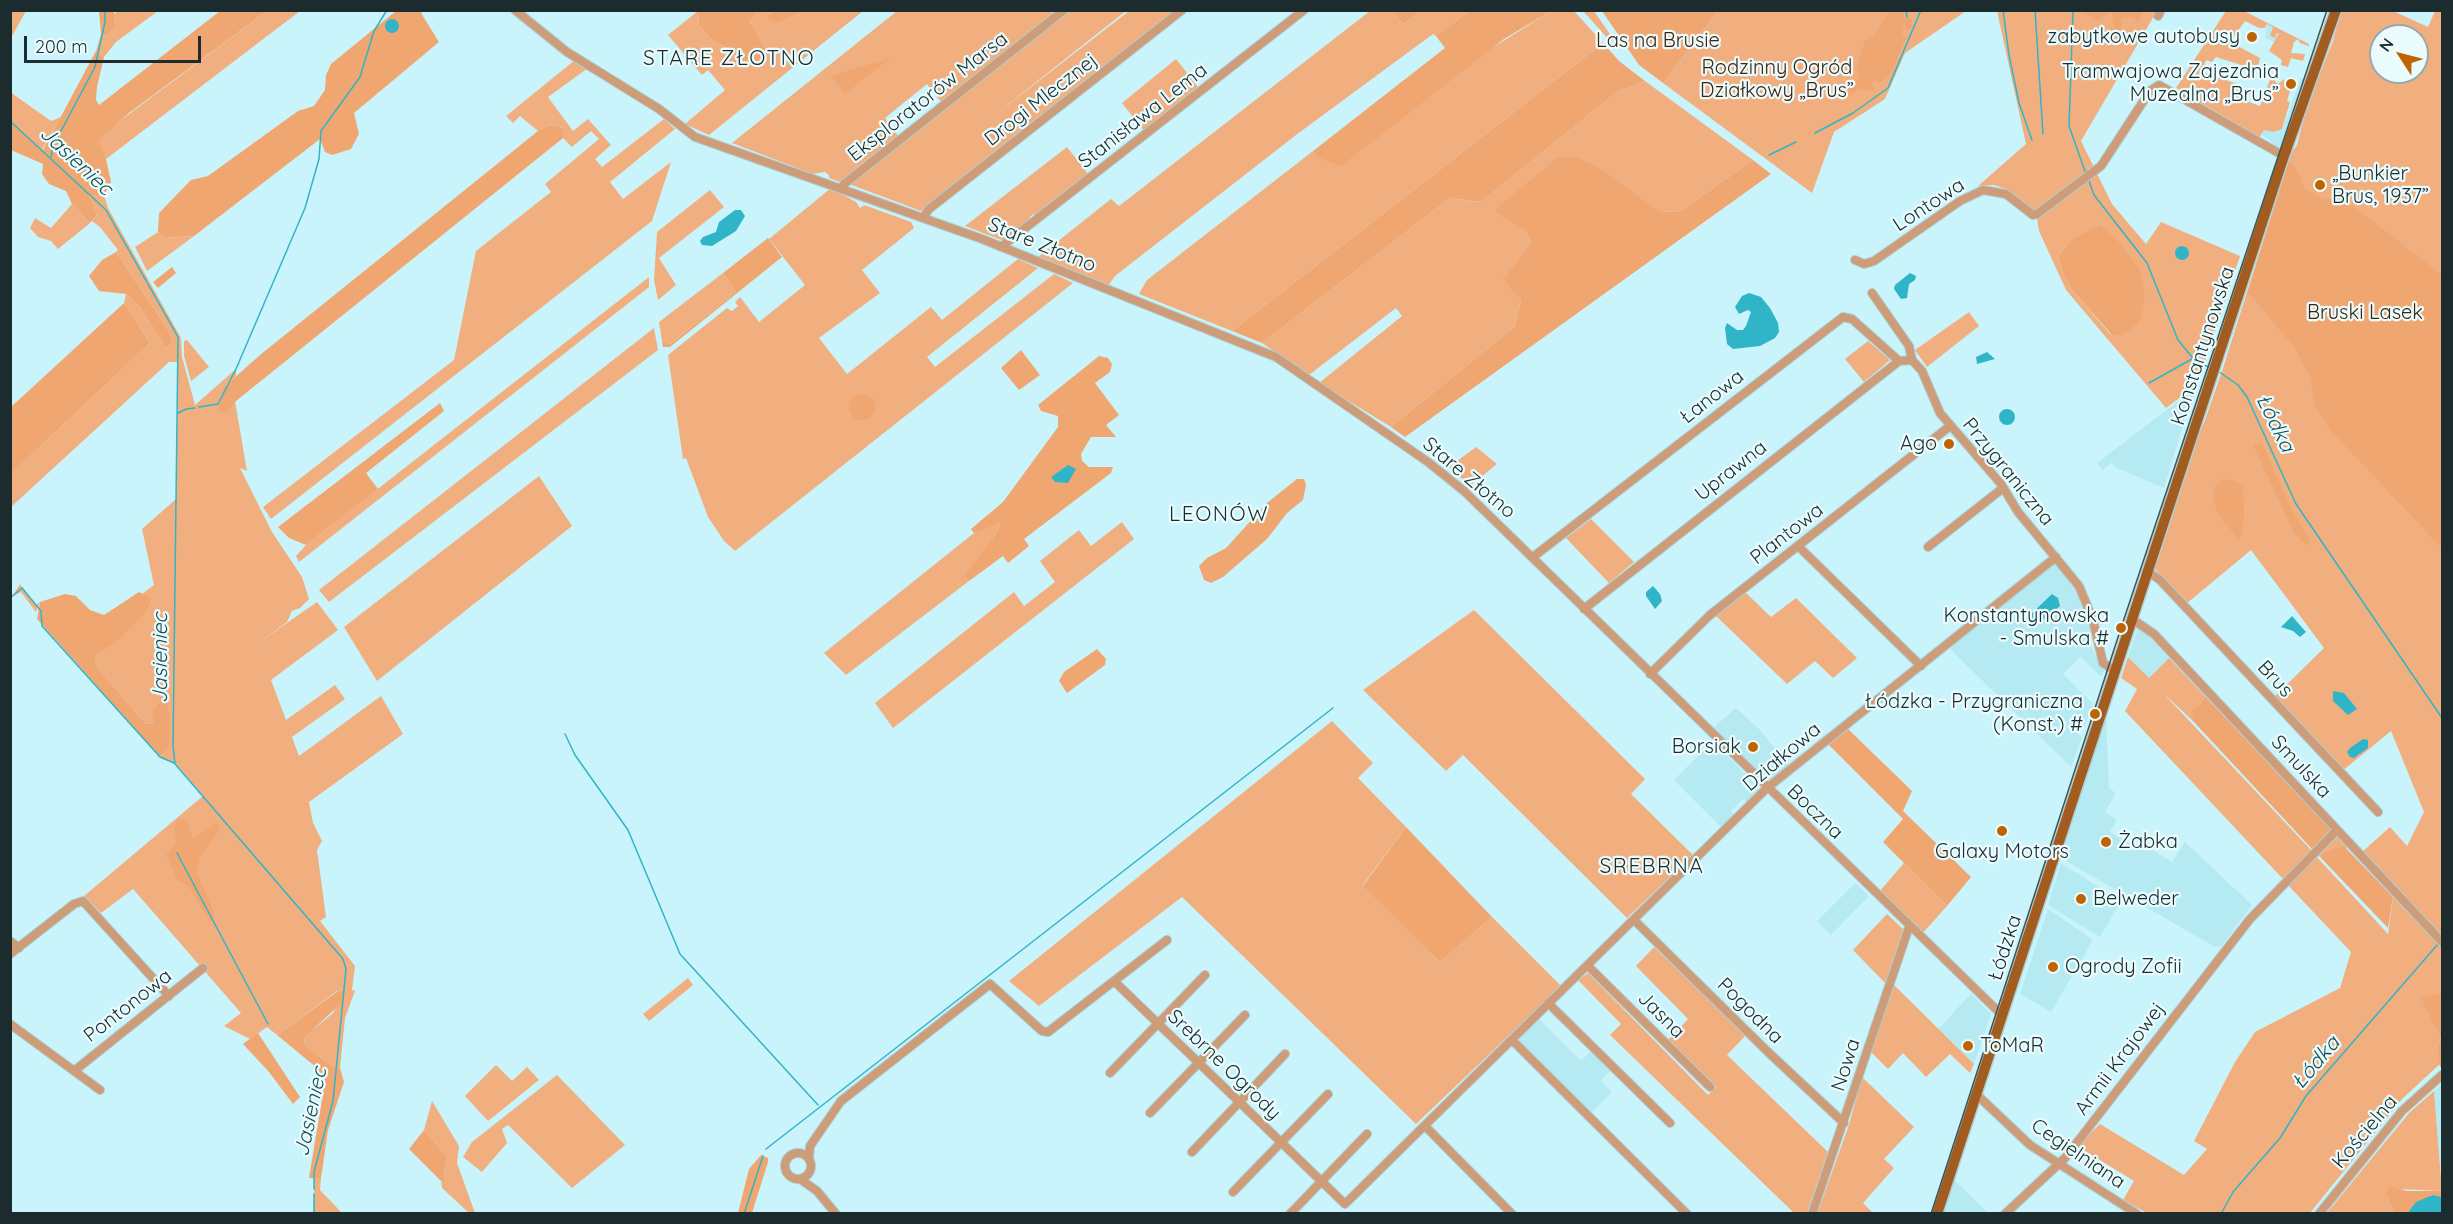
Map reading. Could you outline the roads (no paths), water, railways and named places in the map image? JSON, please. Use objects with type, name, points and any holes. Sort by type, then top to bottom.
[{"type":"main road","name":"Konstantynowska","points":[[2107,694],[2284,156],[2336,10]]},
{"type":"main road","name":"Łódzka","points":[[1937,1214],[2107,694]]},
{"type":"street","name":"Stare Złotno","points":[[515,10],[567,52],[659,109],[687,132],[1001,247],[1276,357],[1448,477],[1532,556]]},
{"type":"street","name":"Eksploratorów Marsa","points":[[842,189],[844,184],[1064,10]]},
{"type":"street","name":"Drogi Mlecznej","points":[[923,218],[929,209],[1182,10]]},
{"type":"street","name":"Stanisława Lema","points":[[1001,247],[1304,10]]},
{"type":"street","name":"Lontowa","points":[[1855,260],[1864,264],[1874,261],[1976,193],[1989,190],[2006,194],[2033,215],[2094,173],[2109,157],[2151,89],[2159,85],[2284,156]]},
{"type":"street","name":"Przygraniczna","points":[[1872,293],[1909,346],[1912,360],[1922,371],[1940,413],[2079,586],[2086,599],[2103,661],[2115,671]]},
{"type":"street","name":"Łanowa","points":[[1532,556],[1843,317],[1852,318],[1899,361]]},
{"type":"street","points":[[1899,361],[1912,360]]},
{"type":"street","name":"Uprawna","points":[[1584,609],[1899,361]]},
{"type":"street","name":"Plantowa","points":[[1650,674],[1703,620],[1950,426]]},
{"type":"street","points":[[1928,547],[2002,488]]},
{"type":"street","points":[[1798,546],[1921,666]]},
{"type":"street","name":"Boczna","points":[[1532,556],[1909,927],[2002,1015]]},
{"type":"street","name":"Działkowa","points":[[1426,1127],[1548,1003],[1767,788],[2056,557]]},
{"type":"street","name":"Brus","points":[[2147,571],[2156,576],[2378,812]]},
{"type":"street","name":"Smulska","points":[[2132,619],[2154,634],[2440,939]]},
{"type":"street","name":"Armii Krajowej","points":[[2006,1214],[2066,1158],[2253,916],[2337,830]]},
{"type":"street","points":[[10,954],[74,904],[83,901],[169,996]]},
{"type":"street","name":"Pogodna","points":[[1634,920],[1844,1123]]},
{"type":"street","name":"Nowa","points":[[1812,1214],[1909,927]]},
{"type":"street","points":[[836,1214],[817,1191],[800,1179],[788,1175],[785,1168],[789,1156],[800,1153],[810,1146],[841,1101],[990,984],[1045,1032],[1167,940]]},
{"type":"street","points":[[10,941],[19,948]]},
{"type":"street","name":"Jasna","points":[[1588,966],[1710,1087]]},
{"type":"street","name":"Pontonowa","points":[[74,1071],[203,968]]},
{"type":"street","points":[[1110,1073],[1205,975]]},
{"type":"street","name":"Srebrne Ogrody","points":[[1114,981],[1345,1204],[1419,1130],[1426,1127]]},
{"type":"street","points":[[1548,1003],[1670,1123]]},
{"type":"street","points":[[1150,1113],[1245,1015]]},
{"type":"street","points":[[10,1024],[100,1090]]},
{"type":"street","points":[[1512,1040],[1687,1214]]},
{"type":"street","points":[[1192,1152],[1285,1054]]},
{"type":"street","name":"Kościelna","points":[[2319,1214],[2402,1111],[2442,1075]]},
{"type":"street","points":[[1233,1192],[1328,1094]]},
{"type":"street","name":"Cegielniana","points":[[1976,1094],[2026,1142],[2138,1214]]},
{"type":"street","points":[[1426,1127],[1512,1214]]},
{"type":"street","points":[[1290,1214],[1367,1134]]},
{"type":"street","points":[[810,1146],[809,1173],[817,1191]]},
{"type":"street","points":[[800,1153],[809,1158]]},
{"type":"street","points":[[800,1179],[809,1173]]},
{"type":"water","points":[[389,19],[395,19],[399,26],[395,33],[389,33],[385,29],[385,23]]},
{"type":"water","points":[[735,210],[741,210],[745,216],[736,231],[712,246],[702,245],[700,241],[703,237],[716,232],[719,222]]},
{"type":"water","points":[[2179,246],[2185,246],[2189,253],[2185,260],[2179,260],[2175,256],[2175,250]]},
{"type":"water","points":[[1910,273],[1916,276],[1915,280],[1909,284],[1907,298],[1901,299],[1894,289],[1895,285]]},
{"type":"water","points":[[1749,293],[1761,297],[1770,308],[1778,323],[1779,332],[1775,338],[1760,346],[1733,349],[1727,344],[1725,328],[1727,323],[1737,330],[1743,330],[1746,326],[1751,312],[1748,310],[1739,314],[1735,307],[1742,296]]},
{"type":"water","points":[[1987,352],[1995,359],[1977,364],[1976,357]]},
{"type":"water","points":[[2007,409],[2013,411],[2015,417],[2013,423],[2007,425],[2001,423],[1999,417],[2001,411]]},
{"type":"water","points":[[1068,465],[1076,469],[1068,483],[1055,482],[1051,477]]},
{"type":"water","points":[[1653,586],[1660,594],[1662,601],[1655,609],[1646,596],[1646,592]]},
{"type":"water","points":[[2052,594],[2058,598],[2060,606],[2038,624],[2030,615]]},
{"type":"water","points":[[2292,616],[2306,632],[2300,637],[2293,631],[2281,627]]},
{"type":"water","points":[[2333,691],[2344,693],[2357,709],[2348,715],[2333,701]]},
{"type":"water","points":[[2363,739],[2368,740],[2368,748],[2354,758],[2350,757],[2347,752]]},
{"type":"water","points":[[2433,1195],[2442,1197],[2442,1213],[2411,1213],[2409,1211],[2416,1202]]},
{"type":"waterway","points":[[51,157],[53,146],[95,67],[105,22],[105,10]]},
{"type":"waterway","points":[[199,407],[218,404],[236,369],[305,208],[319,159],[321,131],[360,77],[374,31],[387,10]]},
{"type":"waterway","points":[[1906,10],[1907,17]]},
{"type":"waterway","points":[[1815,133],[1853,113],[1888,88],[1921,10]]},
{"type":"waterway","points":[[2003,10],[2019,103],[2032,140]]},
{"type":"waterway","points":[[2035,10],[2043,134]]},
{"type":"waterway","name":"Łódka","points":[[2073,10],[2069,126],[2086,174]]},
{"type":"waterway","name":"Jasieniec","points":[[10,121],[106,210],[178,337],[173,746],[175,764],[343,959],[346,969],[333,1101],[314,1172],[314,1189]]},
{"type":"waterway","points":[[1769,155],[1796,142]]},
{"type":"waterway","name":"Łódka","points":[[2088,178],[2094,195],[2147,263],[2178,340],[2196,362],[2209,367]]},
{"type":"waterway","points":[[2149,383],[2192,359]]},
{"type":"waterway","name":"Łódka","points":[[2218,371],[2238,385],[2247,397],[2296,504],[2442,718]]},
{"type":"waterway","points":[[178,413],[195,408]]},
{"type":"waterway","points":[[10,598],[22,588],[41,611],[42,626],[160,757],[174,763]]},
{"type":"waterway","points":[[766,1149],[1333,708]]},
{"type":"waterway","points":[[565,734],[575,755],[628,830],[680,954],[818,1105]]},
{"type":"waterway","points":[[177,853],[268,1024]]},
{"type":"waterway","name":"Łódka","points":[[2221,1214],[2233,1192],[2280,1138],[2306,1096],[2438,944]]},
{"type":"waterway","points":[[744,1214],[763,1156]]},
{"type":"waterway","name":"Jasieniec","points":[[314,1194],[314,1214]]},
{"type":"tram line","points":[[1931,1214],[2121,628],[2327,10]]},
{"type":"place","name":"zabytkowe autobusy","points":[[2252,37]]},
{"type":"place","name":"Tramwajowa Zajezdnia Muzealna „Brus”","points":[[2291,84]]},
{"type":"place","name":"„Bunkier Brus, 1937”","points":[[2320,185]]},
{"type":"place","name":"Ago","points":[[1949,444]]},
{"type":"place","name":"Konstantynowska - Smulska #","points":[[2121,628]]},
{"type":"place","name":"Łódzka - Przygraniczna (Konst.) #","points":[[2095,714]]},
{"type":"place","name":"Borsiak","points":[[1753,747]]},
{"type":"place","name":"Galaxy Motors","points":[[2002,831]]},
{"type":"place","name":"Żabka","points":[[2106,842]]},
{"type":"place","name":"Belweder","points":[[2081,899]]},
{"type":"place","name":"Ogrody Zofii","points":[[2053,967]]},
{"type":"place","name":"ToMaR","points":[[1968,1046]]},
{"type":"district","name":"STARE ZŁOTNO","points":[[729,59]]},
{"type":"district","name":"LEONÓW","points":[[1219,515]]},
{"type":"district","name":"SREBRNA","points":[[1652,867]]},
{"type":"park label","name":"Las na Brusie","points":[[1658,41]]},
{"type":"park label","name":"Rodzinny Ogród Działkowy „Brus”","points":[[1777,80]]},
{"type":"park label","name":"Bruski Lasek","points":[[2365,313]]}]
